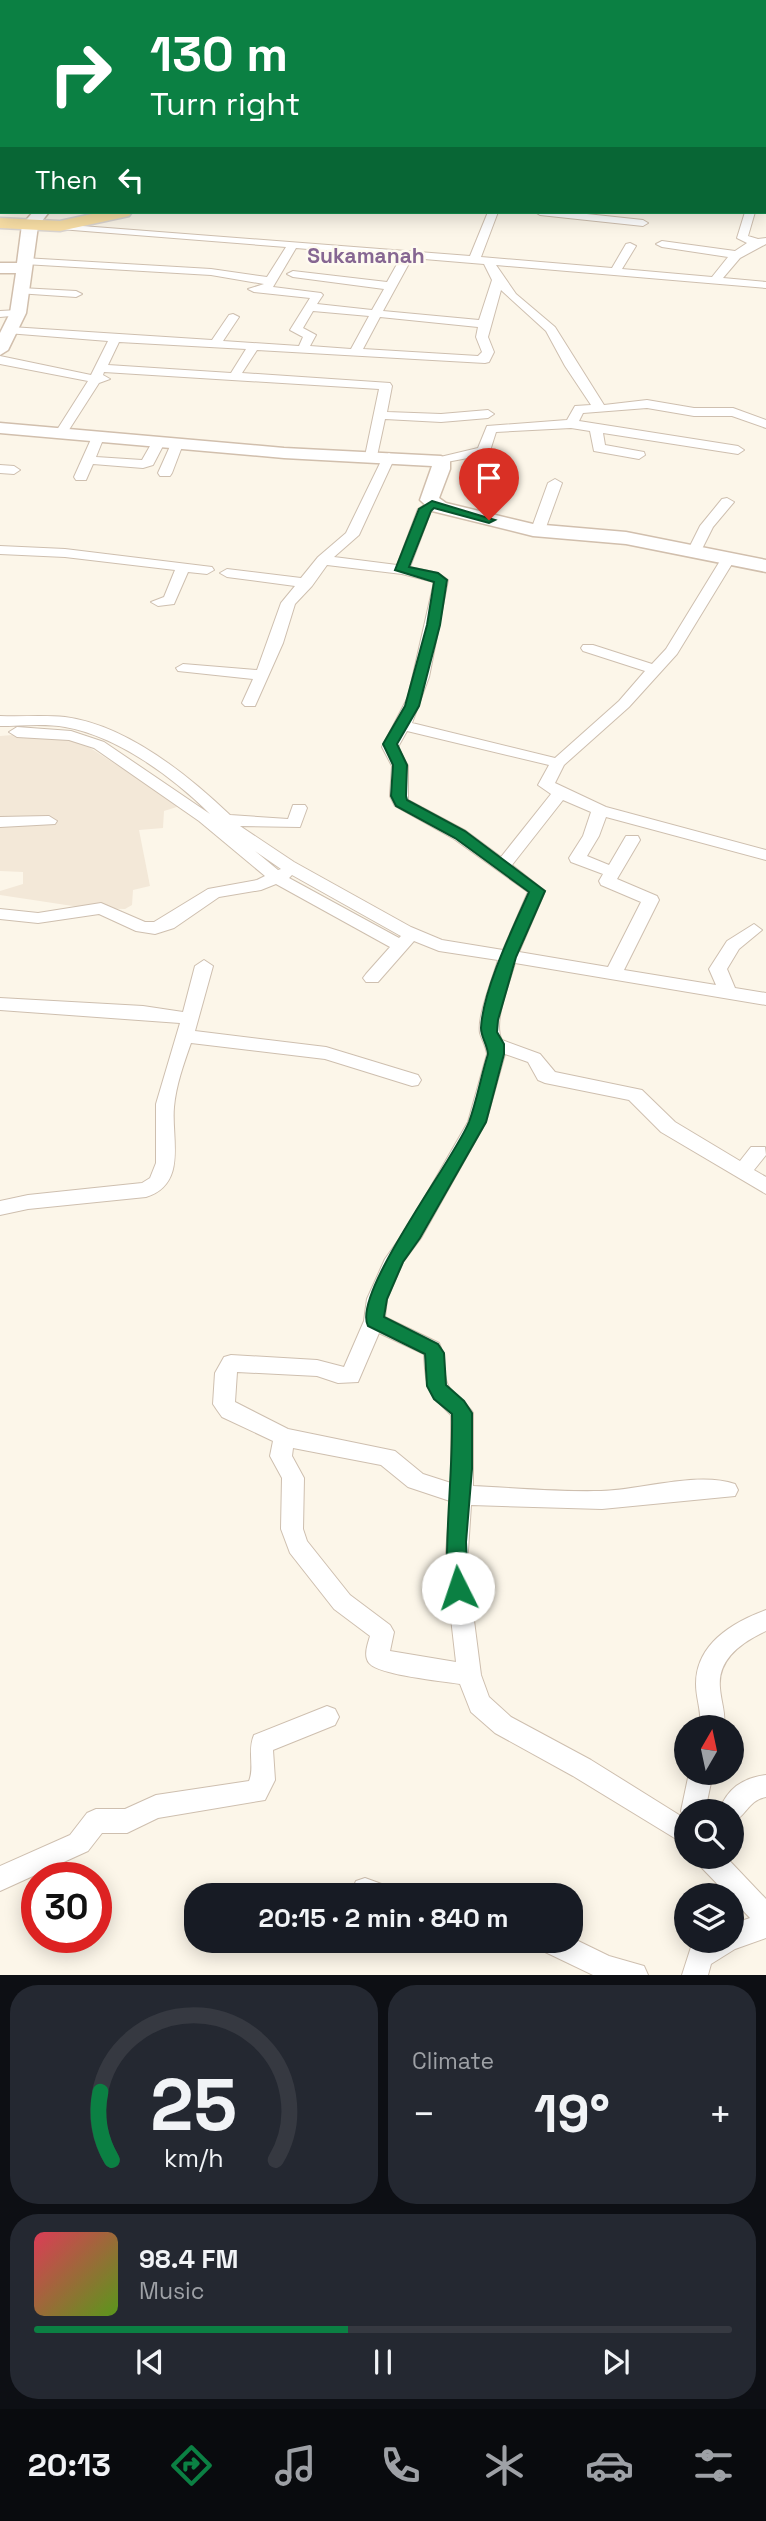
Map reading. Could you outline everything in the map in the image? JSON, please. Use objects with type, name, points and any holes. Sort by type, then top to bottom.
[{"type":"main road","points":[[0,223],[35,221],[57,226],[114,214]]},
{"type":"street","points":[[474,260],[492,214]]},
{"type":"street","points":[[559,214],[643,223]]},
{"type":"street","points":[[749,214],[742,237],[762,242]]},
{"type":"street","points":[[23,333],[18,313],[30,291],[24,265],[35,221]]},
{"type":"street","points":[[57,226],[766,285]]},
{"type":"street","points":[[715,281],[725,264],[736,255],[762,242]]},
{"type":"street","points":[[267,285],[293,244]]},
{"type":"street","points":[[662,244],[736,255]]},
{"type":"street","points":[[615,271],[630,246]]},
{"type":"street","points":[[355,352],[408,254]]},
{"type":"street","points":[[488,261],[498,280],[512,296],[551,329],[571,366],[600,409]]},
{"type":"street","points":[[0,268],[24,265],[211,272],[317,294],[296,330],[310,335],[303,349]]},
{"type":"street","points":[[293,274],[391,286]]},
{"type":"street","points":[[97,374],[234,377],[392,371],[482,360],[488,352],[482,337],[484,324],[498,280]]},
{"type":"street","points":[[235,288],[267,285]]},
{"type":"street","points":[[30,291],[76,294]]},
{"type":"street","points":[[311,307],[484,324]]},
{"type":"street","points":[[0,314],[18,313]]},
{"type":"street","points":[[216,343],[233,317]]},
{"type":"street","points":[[0,350],[23,333],[216,343],[355,352],[392,371]]},
{"type":"street","points":[[61,433],[97,374],[115,338]]},
{"type":"street","points":[[234,377],[254,346]]},
{"type":"street","points":[[0,360],[186,384]]},
{"type":"street","points":[[250,703],[263,675],[288,603],[307,583],[323,560],[352,535],[370,499],[380,456],[381,415],[392,371]]},
{"type":"street","points":[[571,425],[578,410],[647,404],[694,412],[733,412],[766,424]]},
{"type":"street","points":[[381,415],[440,418],[488,414]]},
{"type":"street","points":[[0,428],[293,454],[380,456],[441,461],[484,451],[491,429],[571,425],[738,450]]},
{"type":"street","points":[[596,429],[599,448],[639,455]]},
{"type":"street","points":[[81,477],[98,437]]},
{"type":"street","points":[[88,460],[148,463],[168,443]]},
{"type":"street","points":[[165,472],[168,443]]},
{"type":"street","points":[[441,461],[441,469],[429,500],[432,504],[538,530],[626,538],[766,566]]},
{"type":"street","points":[[538,530],[555,483]]},
{"type":"street","points":[[694,552],[707,526],[727,502]]},
{"type":"street","points":[[402,570],[425,509],[432,504]]},
{"type":"street","points":[[0,550],[65,553],[207,570]]},
{"type":"street","points":[[728,559],[691,623],[656,670],[624,704],[558,762],[546,785],[600,810],[766,855]]},
{"type":"street","points":[[323,560],[402,570],[441,580],[433,625],[412,706],[390,744],[400,765],[398,796],[401,803],[460,835],[537,891],[508,957],[489,1027],[496,1054],[477,1122],[414,1233],[395,1259],[377,1299],[374,1321],[352,1376],[338,1375],[317,1368],[235,1362],[229,1365],[223,1388],[226,1408],[284,1437],[387,1457],[416,1481],[459,1495],[602,1500],[691,1490],[727,1490]]},
{"type":"street","points":[[158,602],[169,601],[184,566]]},
{"type":"street","points":[[227,573],[307,583]]},
{"type":"street","points":[[588,648],[656,670]]},
{"type":"street","points":[[183,668],[204,673],[212,671],[263,675]]},
{"type":"street","points":[[0,721],[97,730],[121,739],[191,799],[223,820],[285,873]]},
{"type":"street","points":[[402,725],[558,762]]},
{"type":"street","points":[[0,733],[54,727]]},
{"type":"street","points":[[502,866],[561,793]]},
{"type":"street","points":[[191,799],[208,820],[285,873],[406,940],[766,999]]},
{"type":"street","points":[[223,820],[294,824],[299,808]]},
{"type":"street","points":[[600,810],[591,836],[576,858],[612,872]]},
{"type":"street","points":[[0,822],[49,821]]},
{"type":"street","points":[[613,974],[651,900],[607,883],[632,840]]},
{"type":"street","points":[[0,914],[38,918],[101,908],[142,927],[155,928],[167,924],[214,893],[257,886],[285,873]]},
{"type":"street","points":[[728,993],[718,970],[733,945],[754,930]]},
{"type":"street","points":[[372,978],[406,940]]},
{"type":"street","points":[[0,1208],[28,1202],[146,1190],[158,1182],[168,1146],[164,1106],[204,966]]},
{"type":"street","points":[[0,1004],[28,1008],[120,1009],[187,1028],[326,1053],[412,1080]]},
{"type":"street","points":[[495,1044],[534,1058],[539,1062],[544,1075],[551,1078],[635,1095],[676,1132],[766,1187]]},
{"type":"street","points":[[743,1171],[758,1152]]},
{"type":"street","points":[[374,1321],[426,1345],[435,1353],[436,1386],[441,1394],[458,1406],[464,1422],[456,1566],[469,1675],[479,1704],[503,1725],[582,1768],[674,1826]]},
{"type":"street","points":[[284,1437],[281,1456],[293,1479],[291,1505],[295,1539],[342,1602],[382,1632],[379,1658],[469,1675]]},
{"type":"street","points":[[713,1715],[714,1706],[708,1686],[710,1669],[715,1659],[730,1639],[766,1620]]},
{"type":"street","points":[[0,1879],[79,1843],[96,1821],[127,1821],[156,1807],[256,1792],[265,1776],[261,1752],[263,1743],[327,1717]]},
{"type":"street","points":[[738,1799],[754,1786],[766,1786]]},
{"type":"street","points":[[722,1869],[766,1917]]},
{"type":"street","points":[[744,1933],[766,1925]]},
{"type":"street","points":[[575,1953],[607,1968],[635,1975]]},
{"type":"street","points":[[695,1975],[700,1956],[705,1953]]},
{"type":"shaded area","points":[[26,734],[78,740],[180,806],[164,811],[163,828],[139,830],[150,886],[133,890],[132,905],[125,909],[86,908],[0,895],[0,891],[23,884],[23,872],[0,871],[0,736]]},
{"type":"district","name":"Sukamanah","points":[[366,255]]},
{"type":"route","points":[[458,1588],[456,1542],[463,1469],[462,1413],[436,1386],[435,1353],[432,1349],[374,1321],[377,1299],[395,1259],[414,1233],[477,1122],[496,1054],[489,1032],[490,1020],[508,957],[537,891],[460,835],[405,807],[398,796],[400,765],[390,744],[407,720],[412,706],[433,625],[441,580],[402,570],[425,509],[432,504],[489,520]]}]
